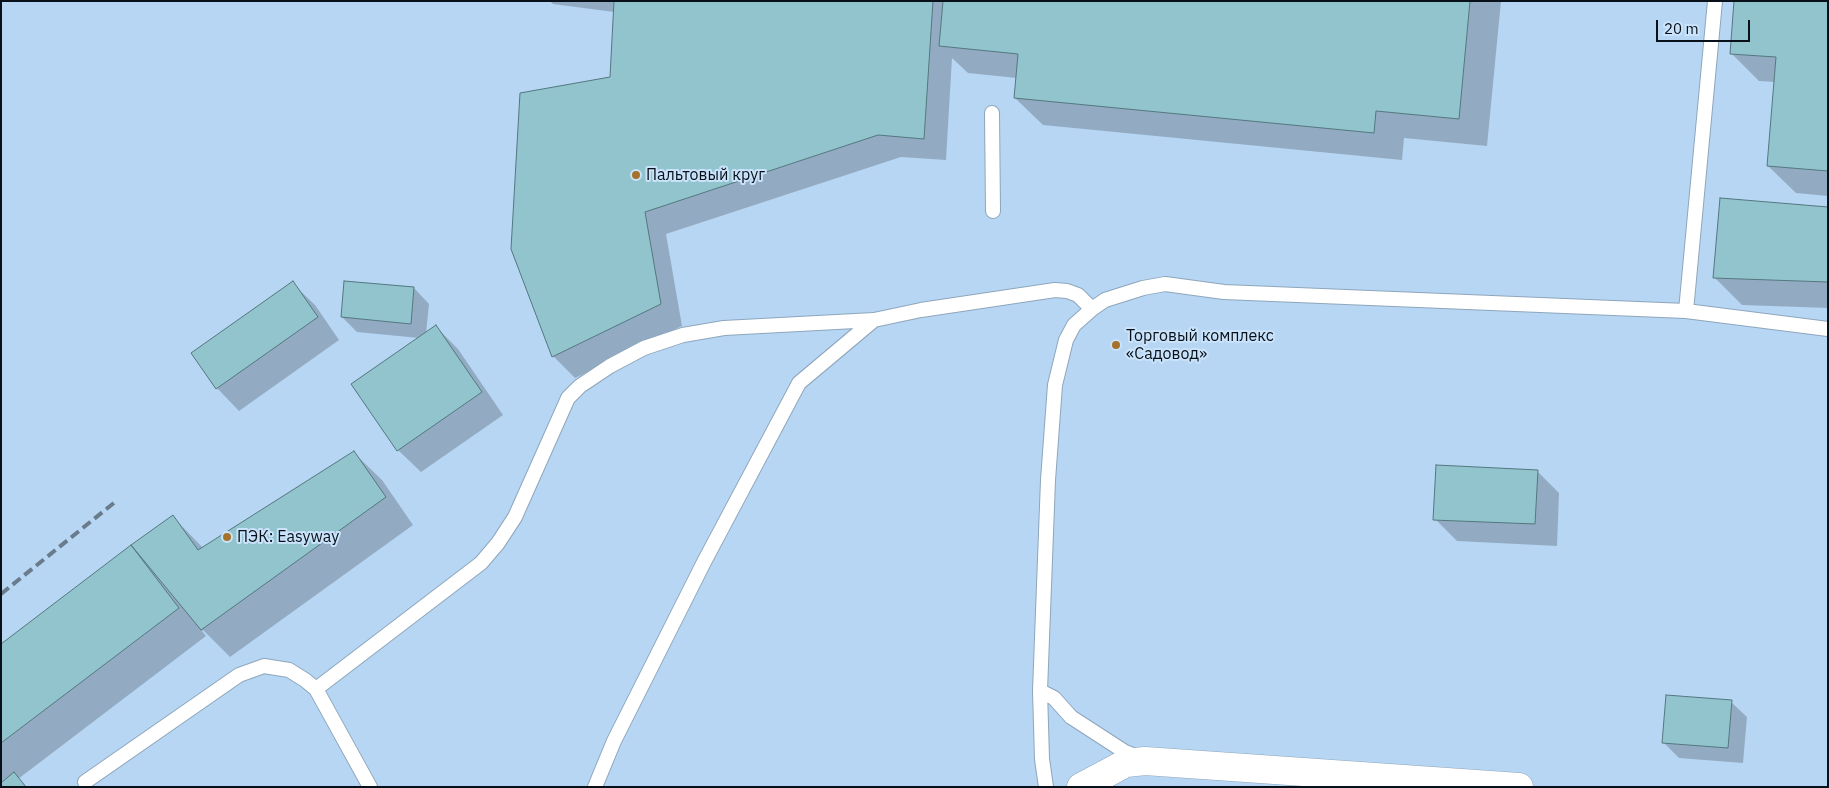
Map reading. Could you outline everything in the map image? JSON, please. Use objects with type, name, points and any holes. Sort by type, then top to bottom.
[{"type":"street","points":[[1081,787],[1126,763],[1145,761],[1264,777],[1519,787]]},
{"type":"lane","points":[[1686,311],[1715,1]]},
{"type":"lane","points":[[992,113],[993,211]]},
{"type":"lane","points":[[1046,787],[1042,759],[1040,691],[1048,480],[1055,385],[1066,340],[1074,325],[1105,300],[1165,284],[1224,292],[1686,311],[1828,329]]},
{"type":"lane","points":[[316,689],[480,563],[498,543],[515,517],[568,398],[580,386],[610,366],[644,348],[682,334],[724,328],[874,320],[921,310],[1055,290],[1067,291],[1078,295],[1092,309]]},
{"type":"lane","points":[[595,787],[614,741],[791,395],[799,383],[812,371],[874,320]]},
{"type":"lane","points":[[85,782],[239,675],[264,666],[289,670],[316,689],[370,787]]},
{"type":"lane","points":[[1040,691],[1054,698],[1071,717],[1125,752],[1145,761]]},
{"type":"shaded area","name":"Торговый комплекс «Садовод»","points":[[1,1],[1828,1],[1828,787],[1,787]]},
{"type":"building","name":"Пальтовый круг","points":[[614,1],[933,1],[924,139],[878,135],[645,212],[661,304],[552,357],[511,249],[520,93],[610,77]]},
{"type":"building","points":[[943,1],[1470,1],[1459,119],[1376,111],[1374,133],[1014,98],[1018,54],[939,46]]},
{"type":"building","points":[[1734,1],[1828,1],[1828,171],[1767,166],[1776,57],[1730,54]]},
{"type":"building","points":[[1720,198],[1828,207],[1828,282],[1713,278]]},
{"type":"building","points":[[293,281],[318,317],[216,389],[191,353]]},
{"type":"building","points":[[344,281],[414,287],[411,324],[341,317]]},
{"type":"building","points":[[436,325],[482,392],[397,451],[351,384]]},
{"type":"building","points":[[354,451],[386,497],[201,630],[131,545],[173,515],[198,550]]},
{"type":"building","points":[[1436,465],[1538,470],[1535,524],[1433,520]]},
{"type":"building","points":[[131,545],[179,608],[1,743],[1,644]]},
{"type":"building","points":[[1666,695],[1732,700],[1728,748],[1662,743]]},
{"type":"building","points":[[14,772],[26,787],[1,787],[1,783]]},
{"type":"railway","points":[[1,594],[115,502]]},
{"type":"place","name":"Пальтовый круг","points":[[636,175]]},
{"type":"place","name":"Торговый комплекс «Садовод»","points":[[1116,345]]},
{"type":"place","name":"ПЭК: Easyway","points":[[227,537]]}]
